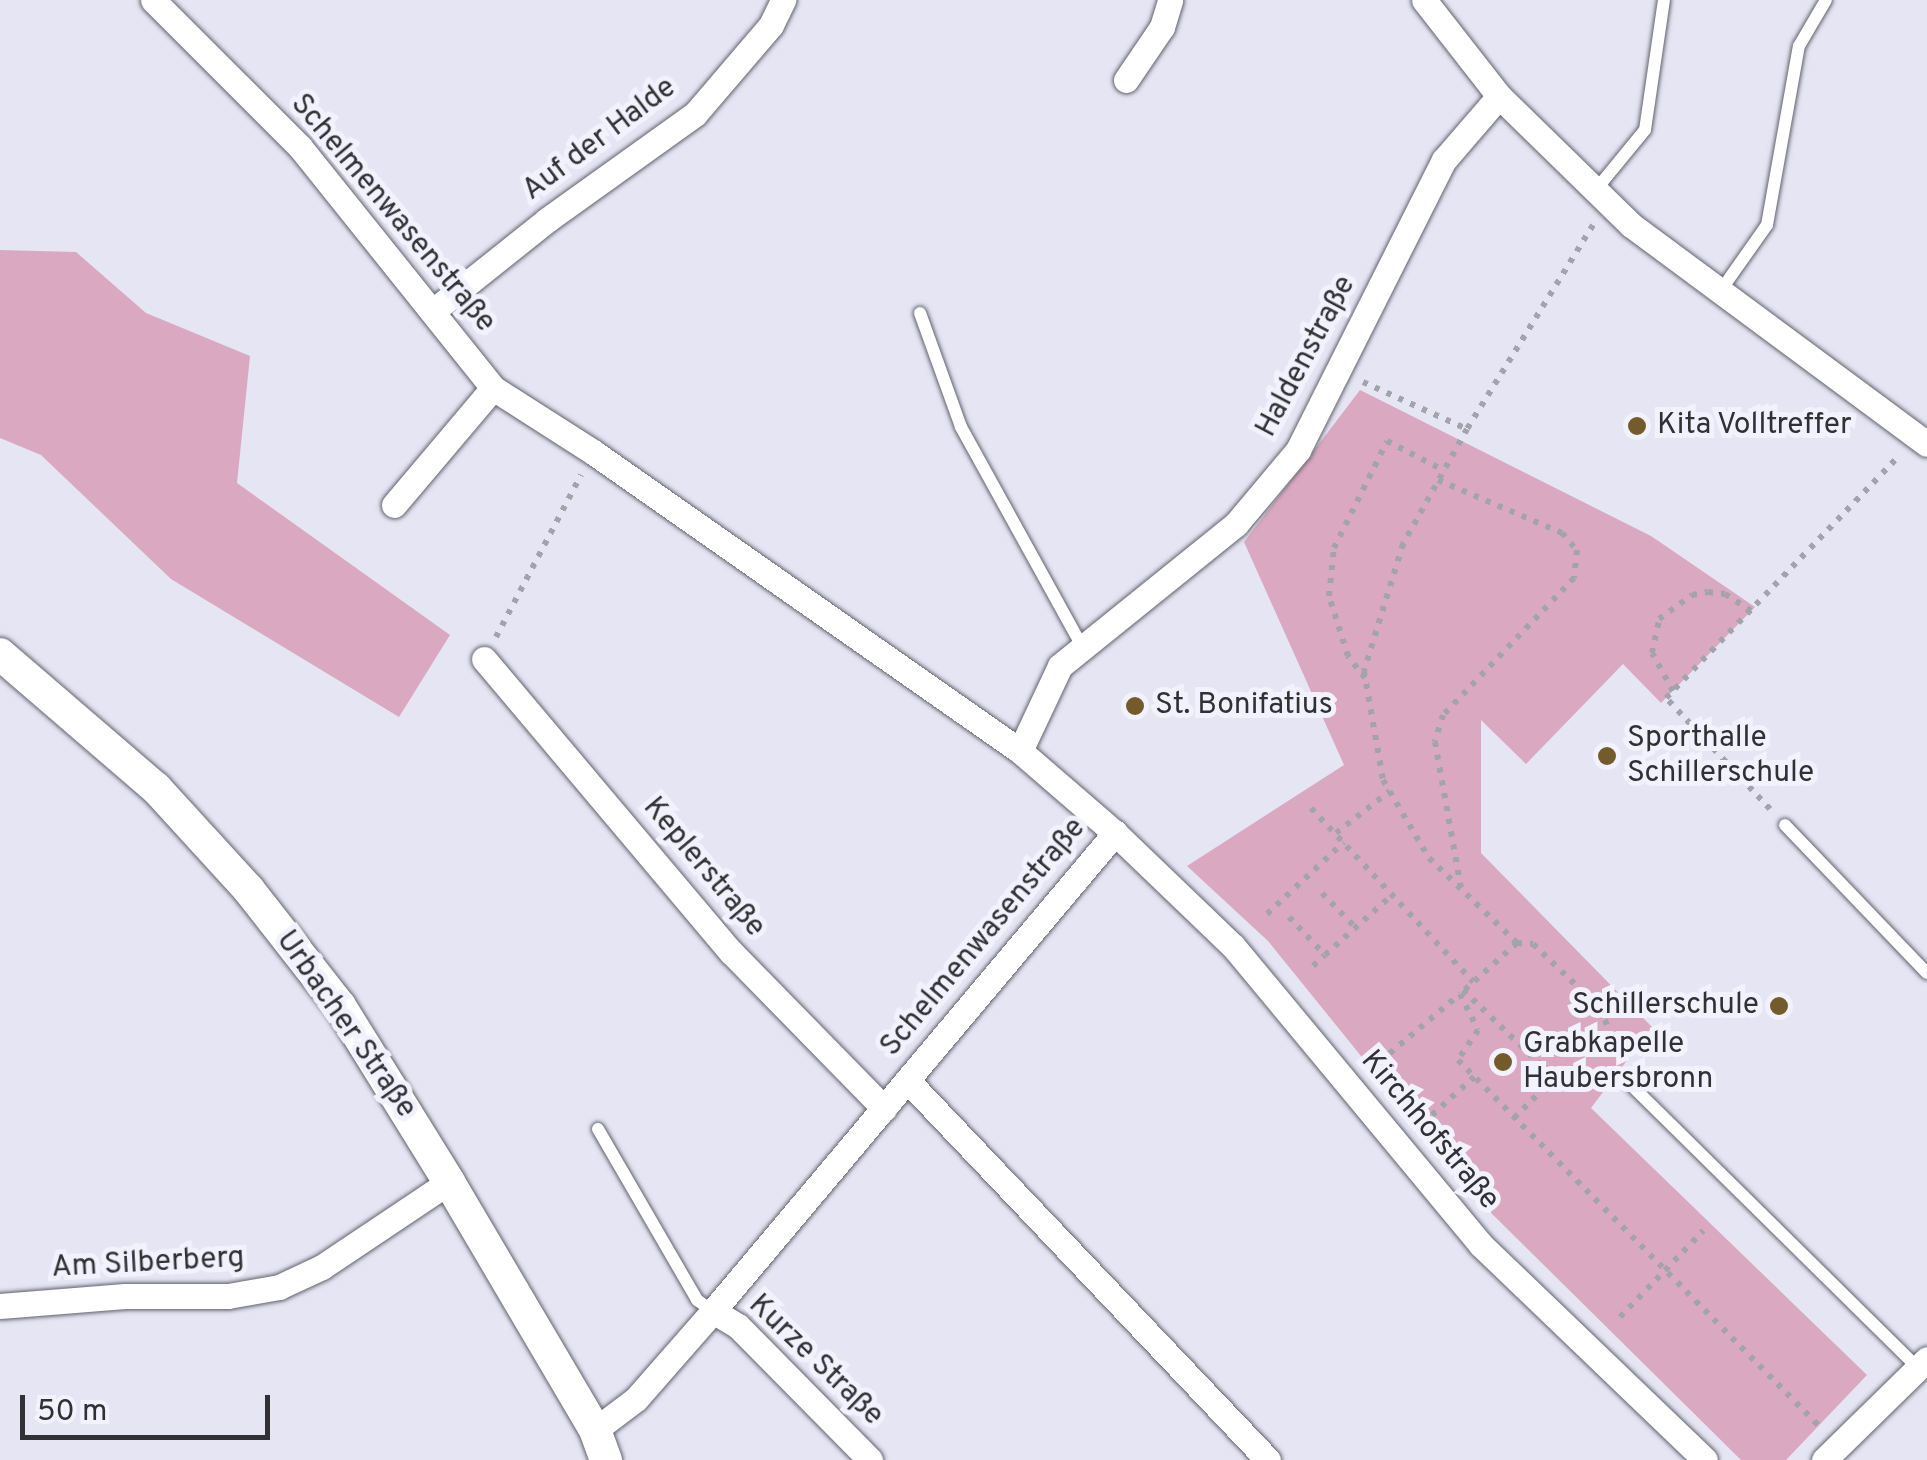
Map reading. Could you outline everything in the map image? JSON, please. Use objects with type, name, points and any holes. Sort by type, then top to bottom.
[{"type":"street","name":"Schelmenwasenstraße","points":[[153,0],[300,147],[493,388],[593,452],[1020,751],[1115,833],[600,1445]]},
{"type":"street","name":"Auf der Halde","points":[[433,311],[546,220],[694,114],[771,25],[783,0]]},
{"type":"street","points":[[1126,80],[1162,26],[1170,0]]},
{"type":"street","points":[[1424,0],[1499,96],[1600,197],[1719,293],[1922,441]]},
{"type":"street","name":"Haldenstraße","points":[[1020,751],[1060,666],[1236,524],[1298,450],[1341,372],[1444,160],[1499,96]]},
{"type":"street","points":[[394,505],[493,388]]},
{"type":"street","name":"Urbacher Straße","points":[[0,654],[156,788],[249,890],[340,1006],[449,1182],[600,1445]]},
{"type":"street","name":"Keplerstraße","points":[[484,659],[731,952],[884,1108]]},
{"type":"street","name":"Kirchhofstraße","points":[[1115,833],[1233,946],[1481,1245],[1705,1460]]},
{"type":"street","points":[[908,1080],[1268,1460]]},
{"type":"street","name":"Am Silberberg","points":[[0,1306],[125,1296],[228,1296],[279,1286],[322,1267],[449,1182]]},
{"type":"street","name":"Kurze Straße","points":[[713,1311],[738,1326],[870,1460]]},
{"type":"street","points":[[1831,1452],[1922,1363]]},
{"type":"lane","points":[[1600,197],[1645,130],[1664,0]]},
{"type":"lane","points":[[1719,293],[1767,225],[1798,46],[1826,0]]},
{"type":"lane","points":[[920,313],[961,427],[1083,648]]},
{"type":"lane","points":[[1785,824],[1927,973]]},
{"type":"lane","points":[[1632,1086],[1922,1363]]},
{"type":"lane","points":[[598,1130],[697,1300],[713,1311]]},
{"type":"path","points":[[1600,197],[1402,544],[1376,620],[1366,679],[1383,780],[1429,858],[1517,943],[1533,944],[1600,1008],[1632,1086]]},
{"type":"path","points":[[1341,372],[1467,429]]},
{"type":"path","points":[[1366,679],[1348,656],[1329,596],[1334,548],[1387,441],[1444,471]]},
{"type":"path","points":[[1785,824],[1666,698],[1922,441]]},
{"type":"path","points":[[484,659],[593,452]]},
{"type":"path","points":[[1438,480],[1562,533],[1577,550],[1574,578],[1443,715],[1435,742],[1461,890]]},
{"type":"path","points":[[1673,690],[1652,653],[1659,619],[1682,600],[1708,592],[1726,594],[1751,611]]},
{"type":"path","points":[[1336,833],[1390,791]]},
{"type":"path","points":[[1311,808],[1472,982]]},
{"type":"path","points":[[1268,914],[1344,842]]},
{"type":"path","points":[[1322,893],[1356,927]]},
{"type":"path","points":[[1313,966],[1392,894]]},
{"type":"path","points":[[1289,917],[1324,955]]},
{"type":"path","points":[[1350,1087],[1517,943]]},
{"type":"path","points":[[1461,992],[1544,1068],[1583,1075]]},
{"type":"path","points":[[1461,992],[1478,1030],[1458,1060],[1666,1271],[1831,1452]]},
{"type":"path","points":[[1514,1118],[1544,1088],[1544,1068]]},
{"type":"path","points":[[1432,1115],[1474,1077]]},
{"type":"path","points":[[1620,1316],[1702,1231]]},
{"type":"shaded area","points":[[0,250],[76,252],[146,313],[250,356],[237,483],[450,635],[399,717],[171,579],[41,455],[0,438]]},
{"type":"shaded area","points":[[1360,390],[1651,536],[1755,607],[1661,703],[1623,664],[1526,764],[1481,720],[1481,853],[1652,1027],[1591,1108],[1867,1375],[1786,1460],[1741,1460],[1475,1197],[1268,941],[1187,866],[1344,765],[1244,542]]},
{"type":"place","name":"Kita Volltreffer","points":[[1637,426]]},
{"type":"place","name":"St. Bonifatius","points":[[1135,706]]},
{"type":"place","name":"Sporthalle Schillerschule","points":[[1607,756]]},
{"type":"place","name":"Schillerschule","points":[[1779,1006]]},
{"type":"place","name":"Grabkapelle Haubersbronn","points":[[1503,1062]]}]
